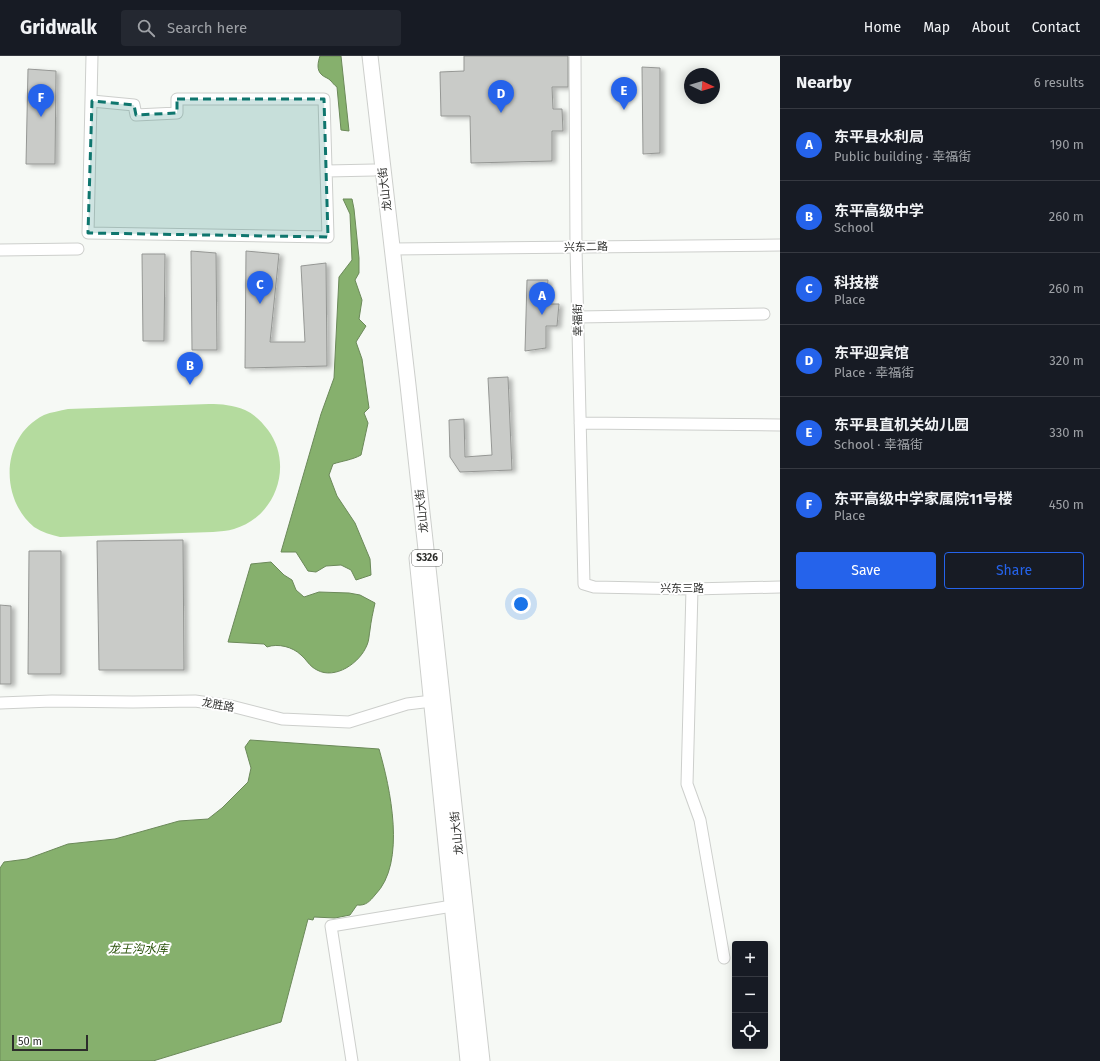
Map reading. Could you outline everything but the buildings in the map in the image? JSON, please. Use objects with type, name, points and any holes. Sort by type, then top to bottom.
[{"type":"main road","name":"龙山大街","points":[[361,56],[399,386],[468,1061]]},
{"type":"main road","name":"龙山大街","points":[[370,56],[393,249],[482,1061]]},
{"type":"street","points":[[92,56],[88,233],[328,237],[324,100],[177,98],[177,114],[136,115],[134,105],[92,101]]},
{"type":"street","name":"幸福街","points":[[575,56],[576,247],[584,584]]},
{"type":"street","points":[[327,171],[374,170]]},
{"type":"street","name":"兴东二路","points":[[393,249],[780,245]]},
{"type":"street","points":[[0,250],[78,248]]},
{"type":"street","points":[[578,317],[764,314]]},
{"type":"street","points":[[580,423],[780,425]]},
{"type":"street","name":"兴东三路","points":[[584,584],[594,587],[692,589],[780,586]]},
{"type":"street","points":[[692,589],[687,784],[700,820],[724,958]]},
{"type":"street","name":"龙胜路","points":[[0,702],[195,701],[231,706],[282,719],[349,722],[407,704],[432,701]]},
{"type":"street","points":[[352,1061],[331,926],[452,906]]},
{"type":"highlighted area","points":[[177,99],[324,99],[328,237],[88,233],[92,101],[134,105],[136,115],[177,113]]},
{"type":"shaded area","points":[[209,404],[232,406],[241,408],[248,412],[258,418],[266,427],[276,444],[280,459],[280,474],[276,488],[270,502],[261,513],[249,523],[232,530],[213,532],[60,537],[34,527],[23,515],[15,501],[11,485],[10,469],[13,453],[19,438],[30,425],[44,415],[68,409]]},
{"type":"water","points":[[320,56],[341,56],[349,131],[341,130],[337,87],[320,73],[318,63]]},
{"type":"water","points":[[343,199],[352,199],[354,209],[359,258],[359,273],[355,280],[362,300],[359,319],[366,326],[356,342],[362,359],[369,408],[364,413],[368,423],[361,455],[333,464],[329,475],[337,496],[355,523],[370,559],[371,575],[356,580],[351,570],[341,565],[326,566],[316,572],[308,571],[296,552],[281,552],[321,414],[334,378],[339,277],[352,260],[350,214]]},
{"type":"water","points":[[271,562],[284,575],[292,580],[296,590],[304,597],[319,592],[349,593],[360,595],[375,603],[371,620],[369,640],[364,652],[359,658],[346,668],[339,671],[324,673],[314,668],[298,652],[290,648],[276,645],[267,647],[264,644],[228,642],[251,564]]},
{"type":"water","name":"龙王沟水库","points":[[250,740],[379,749],[388,783],[391,803],[393,845],[391,864],[385,881],[369,901],[363,905],[357,905],[350,915],[335,918],[314,917],[313,920],[308,919],[281,1022],[153,1061],[0,1061],[0,868],[4,862],[27,859],[68,844],[115,839],[179,821],[208,819],[222,808],[248,782],[251,768],[245,747]]},
{"type":"place","name":"东平县直机关幼儿园","points":[[624,110]]},
{"type":"place","name":"东平迎宾馆","points":[[501,113]]},
{"type":"place","name":"东平高级中学家属院11号楼","points":[[41,117]]},
{"type":"place","name":"科技楼","points":[[260,304]]},
{"type":"place","name":"东平县水利局","points":[[542,315]]},
{"type":"place","name":"东平高级中学","points":[[190,385]]}]
